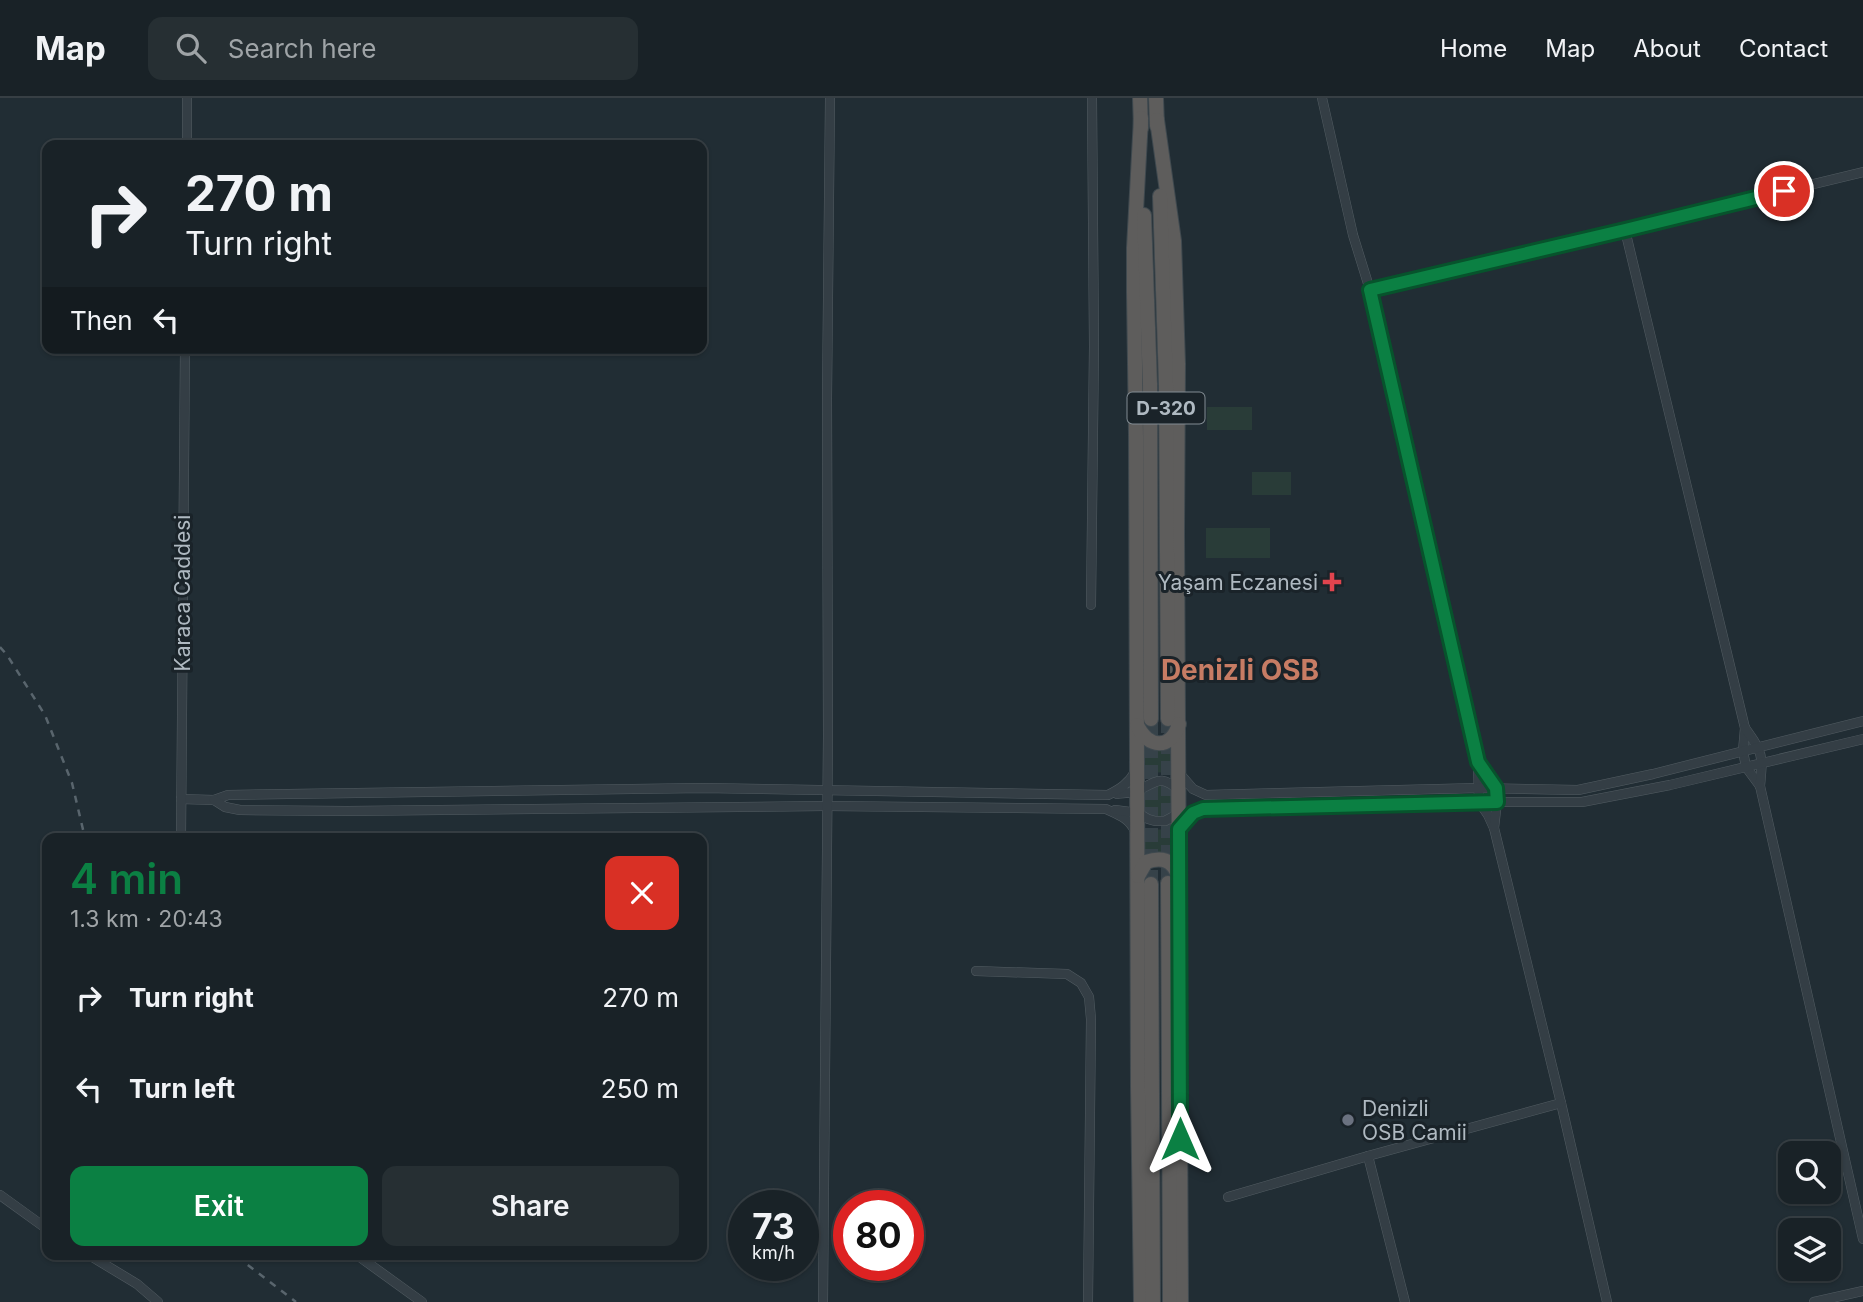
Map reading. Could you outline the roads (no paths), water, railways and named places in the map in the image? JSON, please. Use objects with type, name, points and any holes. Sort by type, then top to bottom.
[{"type":"highway","name":"D-320","points":[[1140,98],[1150,384],[1144,722]]},
{"type":"highway","name":"D-320","points":[[1156,98],[1174,720]]},
{"type":"highway","points":[[1144,722],[1142,735],[1148,741],[1158,743],[1172,738],[1175,734],[1174,720]]},
{"type":"highway","points":[[1170,1302],[1174,879],[1180,813],[1180,774],[1174,720]]},
{"type":"highway","points":[[1144,722],[1137,769],[1137,836],[1144,881],[1153,1302]]},
{"type":"highway","points":[[1141,1302],[1138,1088],[1144,881],[1146,862],[1163,859],[1171,862],[1174,879],[1181,1302]]},
{"type":"street","points":[[187,98],[187,140]]},
{"type":"street","points":[[823,1302],[830,98]]},
{"type":"street","points":[[1091,605],[1094,346],[1092,98]]},
{"type":"street","points":[[1322,98],[1353,235],[1370,290],[1478,762],[1479,802],[1494,828],[1607,1302]]},
{"type":"street","points":[[1370,290],[1863,172]]},
{"type":"street","points":[[1625,230],[1745,728],[1743,751],[1746,767],[1760,786]]},
{"type":"street","name":"Karaca Caddesi","points":[[181,833],[185,354]]},
{"type":"street","points":[[181,799],[214,800],[228,795],[703,788],[1108,794],[1137,791],[1156,780],[1164,780],[1180,791],[1206,795],[1478,788],[1578,790],[1863,721]]},
{"type":"street","points":[[1745,728],[1759,747],[1762,763],[1760,786],[1863,1238]]},
{"type":"street","points":[[214,800],[225,807],[240,810],[826,806],[1106,809],[1138,813],[1148,819],[1165,821],[1180,813],[1203,809],[1582,802],[1642,791],[1863,738]]},
{"type":"street","points":[[1478,762],[1496,788],[1494,828]]},
{"type":"street","points":[[1108,794],[1129,783],[1137,769]]},
{"type":"street","points":[[1180,774],[1193,789],[1206,795]]},
{"type":"street","points":[[1106,809],[1125,817],[1137,836]]},
{"type":"street","points":[[1179,829],[1193,813],[1203,809]]},
{"type":"street","points":[[976,971],[1067,974],[1081,983],[1089,997],[1088,1302]]},
{"type":"street","points":[[1228,1197],[1561,1103]]},
{"type":"street","points":[[1368,1156],[1405,1302]]},
{"type":"street","points":[[0,1195],[42,1225]]},
{"type":"street","points":[[97,1260],[137,1284],[158,1302]]},
{"type":"street","points":[[364,1260],[422,1302]]},
{"type":"street","points":[[1814,1302],[1863,1291]]},
{"type":"tunnel","points":[[1151,719],[1151,884]]},
{"type":"tunnel","points":[[1168,719],[1168,883]]},
{"type":"railway","points":[[0,647],[45,715],[72,783],[84,833]]},
{"type":"railway","points":[[242,1260],[296,1302]]},
{"type":"place","name":"Yaşam Eczanesi","points":[[1332,582]]},
{"type":"place","name":"Denizli OSB Camii","points":[[1348,1120]]},
{"type":"district","name":"Denizli OSB","points":[[1240,670]]}]
